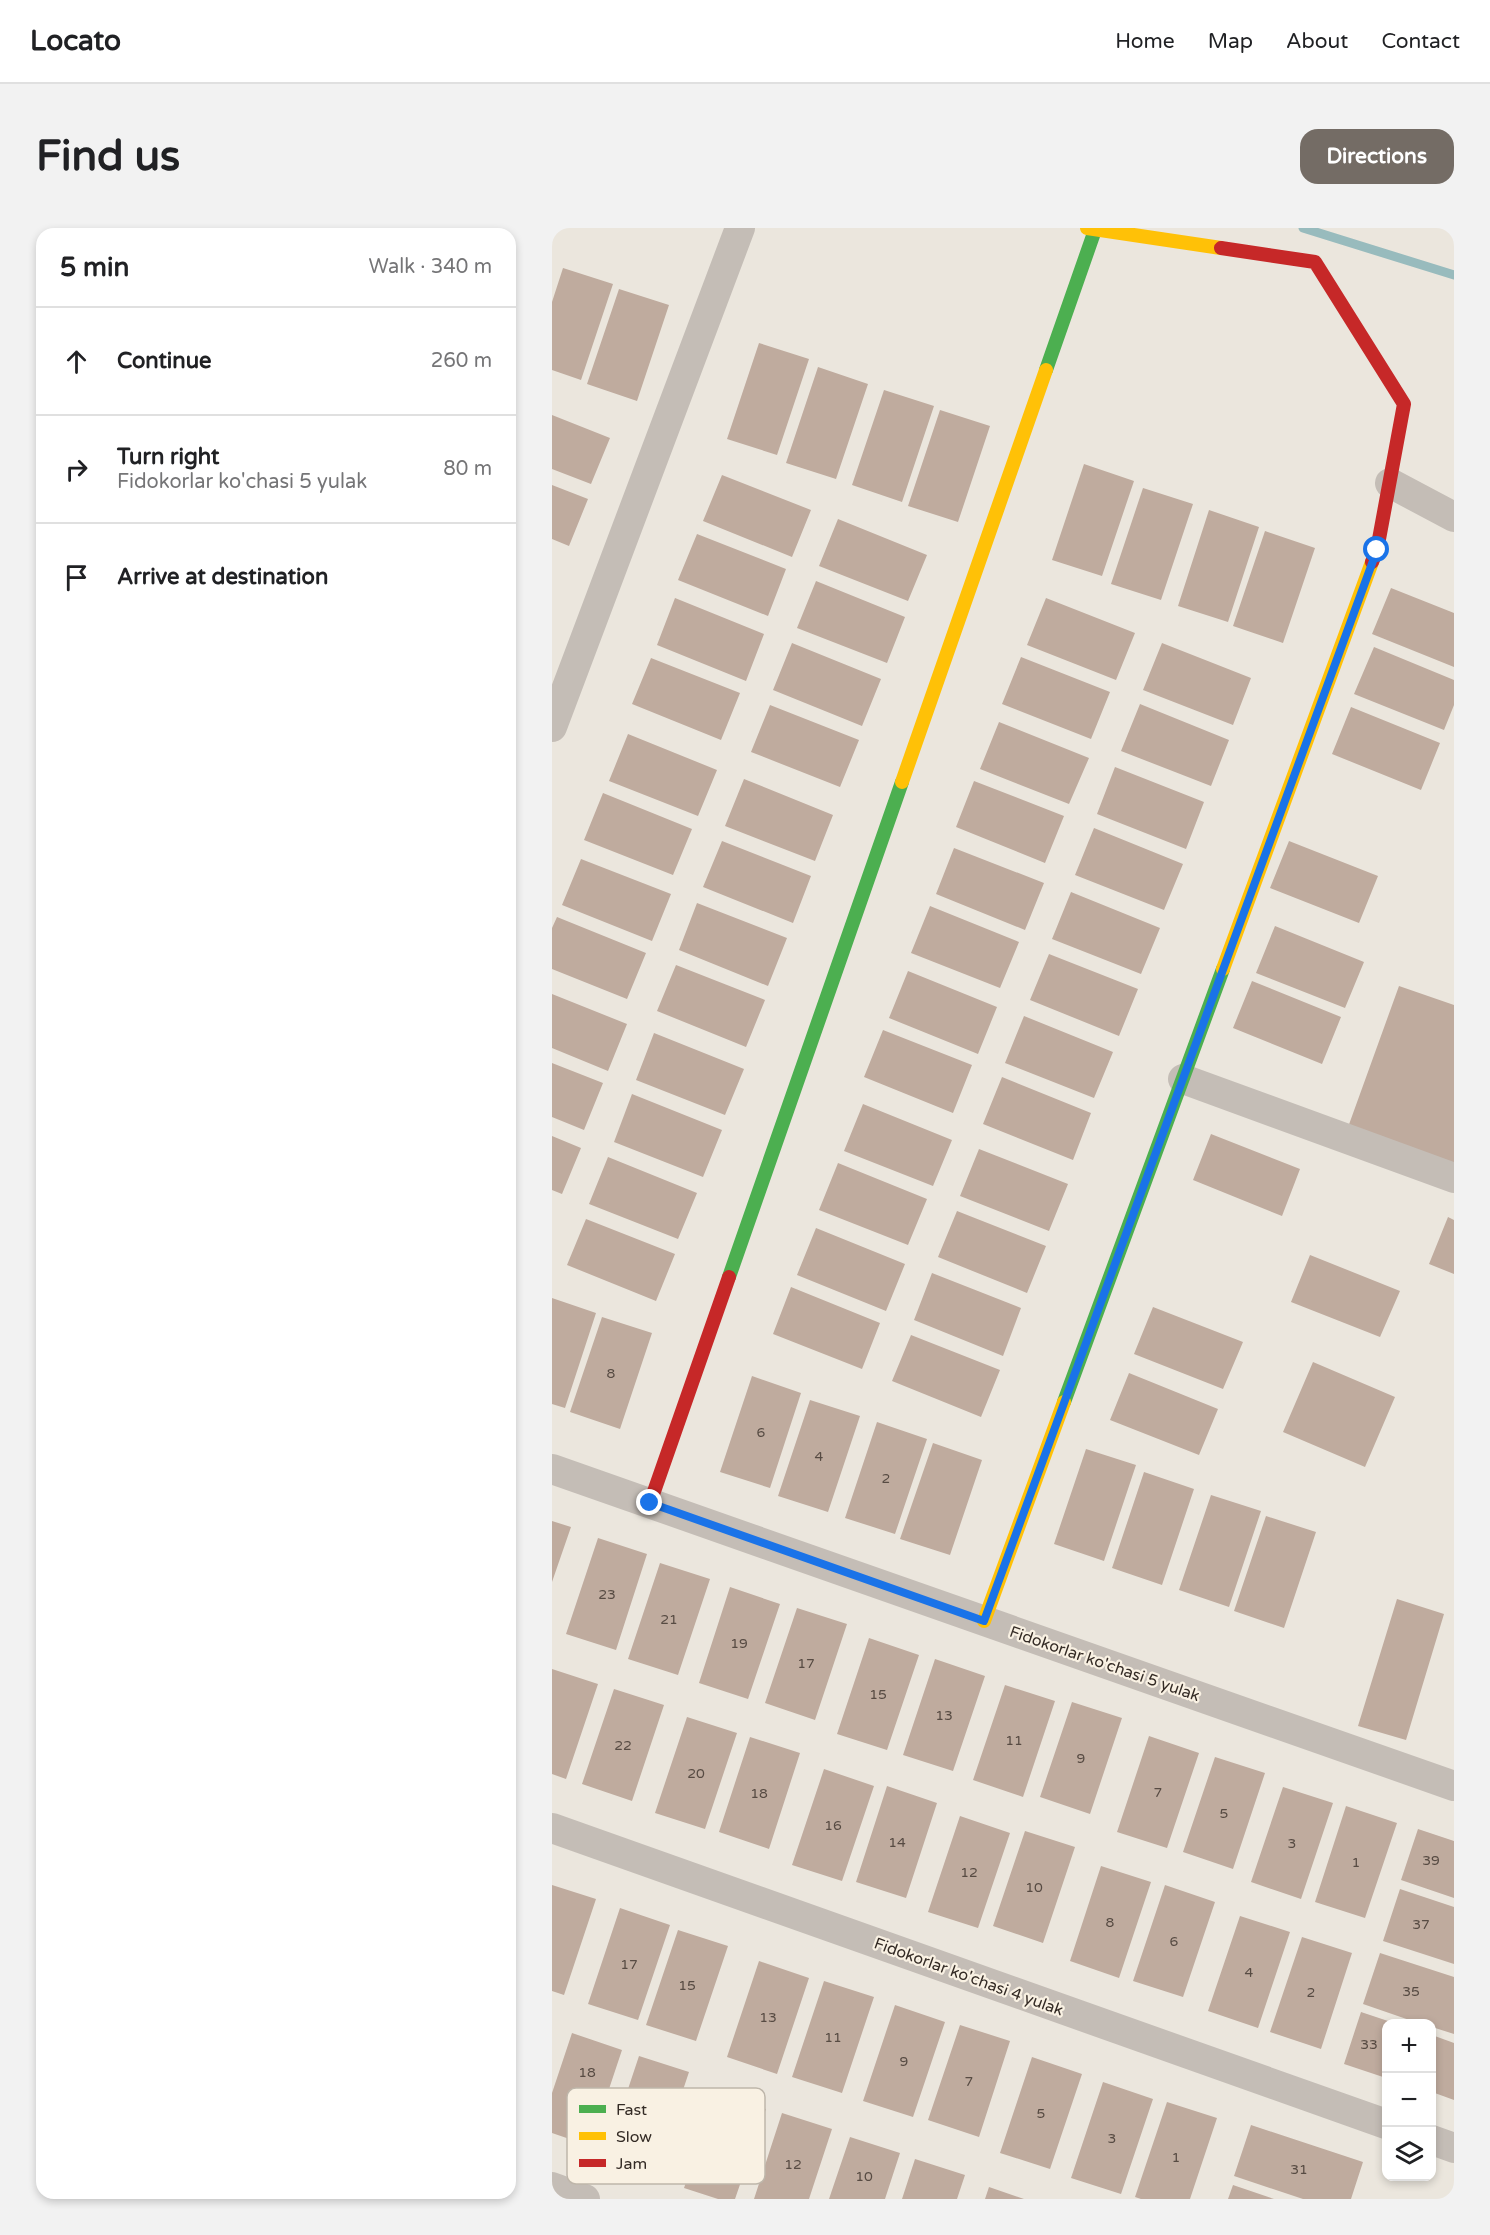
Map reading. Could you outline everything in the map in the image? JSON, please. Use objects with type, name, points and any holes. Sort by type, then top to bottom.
[{"type":"street","points":[[552,726],[740,228]]},
{"type":"street","points":[[650,1503],[1091,229],[1315,262],[1404,404],[1377,550],[984,1621]]},
{"type":"street","points":[[1390,483],[1454,517]]},
{"type":"street","points":[[1183,1079],[1454,1178]]},
{"type":"street","name":"Fidokorlar ko'chasi 5 yulak","points":[[552,1469],[1454,1786]]},
{"type":"street","name":"Fidokorlar ko'chasi 4 yulak","points":[[552,1828],[1382,2123]]},
{"type":"street","points":[[1436,2142],[1454,2148]]},
{"type":"street","points":[[552,2187],[585,2199]]},
{"type":"building","points":[[563,268],[613,284],[581,380],[552,370],[552,302]]},
{"type":"building","points":[[619,289],[669,305],[637,401],[587,384]]},
{"type":"building","points":[[759,343],[809,359],[777,455],[727,439]]},
{"type":"building","points":[[818,367],[868,384],[836,479],[786,463]]},
{"type":"building","points":[[884,390],[934,406],[902,502],[852,485]]},
{"type":"building","points":[[940,410],[990,426],[958,522],[908,506]]},
{"type":"building","points":[[552,415],[610,438],[591,484],[552,469]]},
{"type":"building","points":[[1084,464],[1134,481],[1102,576],[1052,560]]},
{"type":"building","points":[[722,475],[811,510],[792,557],[703,521]]},
{"type":"building","points":[[552,485],[588,499],[569,546],[552,539]]},
{"type":"building","points":[[1143,488],[1193,504],[1161,600],[1111,584]]},
{"type":"building","points":[[1209,510],[1259,527],[1228,622],[1178,606]]},
{"type":"building","points":[[838,519],[927,555],[908,601],[819,566]]},
{"type":"building","points":[[1265,531],[1315,548],[1283,643],[1233,626]]},
{"type":"building","points":[[697,534],[786,569],[768,616],[678,580]]},
{"type":"building","points":[[816,581],[905,617],[887,663],[797,628]]},
{"type":"building","points":[[1391,588],[1454,613],[1454,667],[1372,634]]},
{"type":"building","points":[[675,598],[764,634],[746,681],[657,645]]},
{"type":"building","points":[[1046,598],[1135,633],[1116,680],[1027,645]]},
{"type":"building","points":[[792,643],[881,679],[862,726],[773,690]]},
{"type":"building","points":[[1162,643],[1251,678],[1233,725],[1143,690]]},
{"type":"building","points":[[1374,647],[1454,680],[1454,705],[1444,730],[1354,694]]},
{"type":"building","points":[[1021,657],[1110,692],[1091,739],[1002,704]]},
{"type":"building","points":[[651,658],[740,693],[721,740],[632,704]]},
{"type":"building","points":[[1140,704],[1229,740],[1211,786],[1121,751]]},
{"type":"building","points":[[770,705],[859,740],[840,787],[751,752]]},
{"type":"building","points":[[1351,707],[1440,743],[1421,790],[1332,754]]},
{"type":"building","points":[[999,722],[1089,758],[1069,804],[980,769]]},
{"type":"building","points":[[628,734],[717,770],[698,816],[609,781]]},
{"type":"building","points":[[1115,767],[1204,802],[1186,849],[1097,814]]},
{"type":"building","points":[[744,779],[833,815],[815,861],[725,826]]},
{"type":"building","points":[[974,781],[1064,816],[1045,863],[956,827]]},
{"type":"building","points":[[603,793],[692,829],[673,875],[584,840]]},
{"type":"building","points":[[1094,828],[1183,864],[1164,910],[1075,875]]},
{"type":"building","points":[[722,841],[811,876],[793,923],[703,887]]},
{"type":"building","points":[[1289,841],[1378,876],[1359,923],[1270,888]]},
{"type":"building","points":[[954,848],[1044,883],[1025,930],[936,894]]},
{"type":"building","points":[[581,859],[671,894],[652,941],[562,905]]},
{"type":"building","points":[[1071,892],[1160,928],[1141,974],[1052,939]]},
{"type":"building","points":[[697,903],[787,938],[768,986],[679,950]]},
{"type":"building","points":[[930,906],[1019,942],[1000,988],[911,953]]},
{"type":"building","points":[[557,917],[646,953],[627,999],[552,969],[552,928]]},
{"type":"building","points":[[1275,926],[1364,962],[1345,1008],[1256,973]]},
{"type":"building","points":[[1049,954],[1138,989],[1119,1036],[1030,1000]]},
{"type":"building","points":[[676,965],[765,1000],[746,1047],[657,1011]]},
{"type":"building","points":[[908,971],[997,1007],[978,1054],[889,1018]]},
{"type":"building","points":[[1252,981],[1341,1017],[1322,1064],[1233,1028]]},
{"type":"building","points":[[1399,986],[1454,1005],[1454,1168],[1347,1130]]},
{"type":"building","points":[[552,994],[627,1024],[608,1071],[552,1048]]},
{"type":"building","points":[[1024,1016],[1113,1052],[1094,1098],[1005,1063]]},
{"type":"building","points":[[883,1030],[972,1065],[953,1113],[864,1077]]},
{"type":"building","points":[[654,1033],[744,1069],[725,1115],[636,1080]]},
{"type":"building","points":[[552,1063],[603,1083],[584,1130],[552,1117]]},
{"type":"building","points":[[1002,1077],[1091,1113],[1073,1160],[983,1124]]},
{"type":"building","points":[[632,1094],[722,1130],[703,1177],[614,1142]]},
{"type":"building","points":[[863,1104],[952,1140],[933,1186],[844,1151]]},
{"type":"building","points":[[1211,1134],[1300,1169],[1282,1216],[1193,1180]]},
{"type":"building","points":[[552,1136],[581,1148],[562,1194],[552,1190]]},
{"type":"building","points":[[979,1149],[1068,1184],[1049,1231],[960,1196]]},
{"type":"building","points":[[608,1157],[697,1193],[678,1239],[589,1204]]},
{"type":"building","points":[[838,1163],[927,1199],[908,1245],[819,1210]]},
{"type":"building","points":[[957,1211],[1046,1246],[1027,1293],[938,1257]]},
{"type":"building","points":[[1448,1217],[1454,1220],[1454,1274],[1429,1264]]},
{"type":"building","points":[[586,1219],[675,1254],[656,1301],[567,1265]]},
{"type":"building","points":[[816,1228],[905,1264],[886,1311],[797,1275]]},
{"type":"building","points":[[1310,1255],[1400,1291],[1380,1337],[1291,1302]]},
{"type":"building","points":[[932,1273],[1021,1308],[1003,1356],[914,1320]]},
{"type":"building","points":[[791,1287],[880,1323],[862,1369],[773,1334]]},
{"type":"building","points":[[552,1298],[596,1313],[565,1408],[552,1404]]},
{"type":"building","points":[[1153,1307],[1243,1342],[1223,1389],[1134,1354]]},
{"type":"building","points":[[602,1317],[652,1333],[620,1429],[570,1412]]},
{"type":"building","points":[[911,1335],[1000,1370],[981,1417],[892,1381]]},
{"type":"building","points":[[1313,1362],[1395,1397],[1365,1467],[1283,1432]]},
{"type":"building","points":[[1129,1373],[1218,1409],[1199,1455],[1110,1420]]},
{"type":"building","points":[[752,1376],[801,1393],[770,1488],[720,1472]]},
{"type":"building","points":[[810,1400],[860,1416],[828,1512],[778,1496]]},
{"type":"building","points":[[877,1422],[927,1439],[895,1534],[845,1518]]},
{"type":"building","points":[[933,1443],[982,1460],[950,1555],[900,1539]]},
{"type":"building","points":[[1086,1449],[1136,1465],[1104,1561],[1054,1544]]},
{"type":"building","points":[[1144,1472],[1194,1489],[1162,1585],[1112,1568]]},
{"type":"building","points":[[1211,1495],[1261,1511],[1229,1607],[1179,1590]]},
{"type":"building","points":[[1266,1516],[1316,1532],[1284,1628],[1234,1611]]},
{"type":"building","points":[[552,1521],[571,1527],[552,1582]]},
{"type":"building","points":[[598,1538],[647,1554],[616,1650],[566,1634]]},
{"type":"building","points":[[660,1563],[710,1579],[678,1675],[628,1659]]},
{"type":"building","points":[[730,1587],[780,1604],[748,1699],[699,1683]]},
{"type":"building","points":[[1397,1599],[1444,1614],[1406,1740],[1358,1726]]},
{"type":"building","points":[[797,1608],[847,1624],[815,1720],[765,1703]]},
{"type":"building","points":[[869,1638],[919,1655],[887,1750],[837,1734]]},
{"type":"building","points":[[935,1659],[985,1676],[953,1771],[903,1755]]},
{"type":"building","points":[[552,1669],[598,1684],[566,1779],[552,1774]]},
{"type":"building","points":[[1005,1685],[1055,1701],[1023,1797],[973,1780]]},
{"type":"building","points":[[614,1689],[664,1705],[632,1801],[582,1784]]},
{"type":"building","points":[[1072,1702],[1122,1718],[1090,1814],[1040,1797]]},
{"type":"building","points":[[687,1717],[737,1733],[705,1829],[655,1813]]},
{"type":"building","points":[[1149,1736],[1199,1753],[1167,1848],[1117,1832]]},
{"type":"building","points":[[750,1737],[800,1753],[769,1849],[719,1832]]},
{"type":"building","points":[[1215,1757],[1265,1773],[1233,1869],[1183,1852]]},
{"type":"building","points":[[824,1769],[874,1786],[842,1881],[792,1865]]},
{"type":"building","points":[[887,1786],[937,1803],[906,1898],[856,1882]]},
{"type":"building","points":[[1283,1787],[1333,1803],[1301,1899],[1251,1882]]},
{"type":"building","points":[[1346,1806],[1397,1823],[1365,1918],[1315,1902]]},
{"type":"building","points":[[960,1816],[1010,1833],[978,1928],[928,1912]]},
{"type":"building","points":[[1418,1829],[1454,1841],[1454,1898],[1401,1880]]},
{"type":"building","points":[[1025,1831],[1075,1847],[1043,1943],[993,1926]]},
{"type":"building","points":[[1101,1866],[1151,1882],[1119,1978],[1070,1961]]},
{"type":"building","points":[[552,1885],[596,1899],[564,1995],[552,1991]]},
{"type":"building","points":[[1165,1885],[1215,1902],[1183,1997],[1133,1981]]},
{"type":"building","points":[[1400,1889],[1454,1907],[1454,1964],[1383,1941]]},
{"type":"building","points":[[620,1908],[670,1925],[638,2020],[588,2004]]},
{"type":"building","points":[[1240,1916],[1290,1932],[1258,2028],[1208,2011]]},
{"type":"building","points":[[678,1930],[728,1946],[696,2041],[646,2025]]},
{"type":"building","points":[[1302,1937],[1352,1953],[1321,2049],[1270,2032]]},
{"type":"building","points":[[1380,1953],[1454,1977],[1454,2034],[1436,2028],[1436,2019],[1406,2019],[1363,2004]]},
{"type":"building","points":[[759,1961],[809,1978],[777,2074],[727,2057]]},
{"type":"building","points":[[824,1981],[874,1997],[842,2093],[792,2077]]},
{"type":"building","points":[[895,2005],[945,2022],[913,2117],[863,2101]]},
{"type":"building","points":[[1361,2012],[1382,2019],[1382,2077],[1344,2064]]},
{"type":"building","points":[[960,2025],[1010,2041],[979,2137],[928,2120]]},
{"type":"building","points":[[572,2033],[622,2050],[609,2088],[567,2088],[567,2138],[552,2133],[552,2093]]},
{"type":"building","points":[[1436,2036],[1454,2043],[1454,2100],[1436,2093]]},
{"type":"building","points":[[639,2056],[689,2072],[684,2088],[628,2088]]},
{"type":"building","points":[[1032,2057],[1082,2074],[1050,2169],[1000,2153]]},
{"type":"building","points":[[1103,2082],[1153,2099],[1121,2194],[1071,2178]]},
{"type":"building","points":[[1167,2102],[1217,2118],[1190,2199],[1141,2199],[1135,2197]]},
{"type":"building","points":[[782,2113],[832,2129],[809,2199],[754,2199],[759,2184],[765,2184],[765,2165]]},
{"type":"building","points":[[1251,2125],[1363,2162],[1351,2199],[1303,2199],[1234,2176]]},
{"type":"building","points":[[850,2137],[900,2153],[885,2199],[829,2199]]},
{"type":"building","points":[[915,2159],[965,2175],[957,2199],[902,2199]]},
{"type":"building","points":[[685,2184],[740,2184],[735,2199],[718,2199],[684,2188]]},
{"type":"building","points":[[1233,2185],[1274,2199],[1228,2199]]},
{"type":"building","points":[[989,2187],[1024,2199],[985,2199]]},
{"type":"waterway","points":[[1303,228],[1454,275]]},
{"type":"traffic: fast","points":[[1046,370],[1095,230]]},
{"type":"traffic: fast","points":[[729,1277],[902,782]]},
{"type":"traffic: fast","points":[[1064,1402],[1223,969]]},
{"type":"traffic: slow","points":[[1087,228],[1221,248]]},
{"type":"traffic: slow","points":[[902,782],[1046,370]]},
{"type":"traffic: slow","points":[[1223,969],[1372,562]]},
{"type":"traffic: slow","points":[[984,1621],[1064,1402]]},
{"type":"traffic: jam","points":[[1221,248],[1315,262],[1404,404],[1377,550],[1372,562]]},
{"type":"traffic: jam","points":[[650,1503],[729,1277]]},
{"type":"route","points":[[650,1503],[984,1621],[1377,550]]}]
